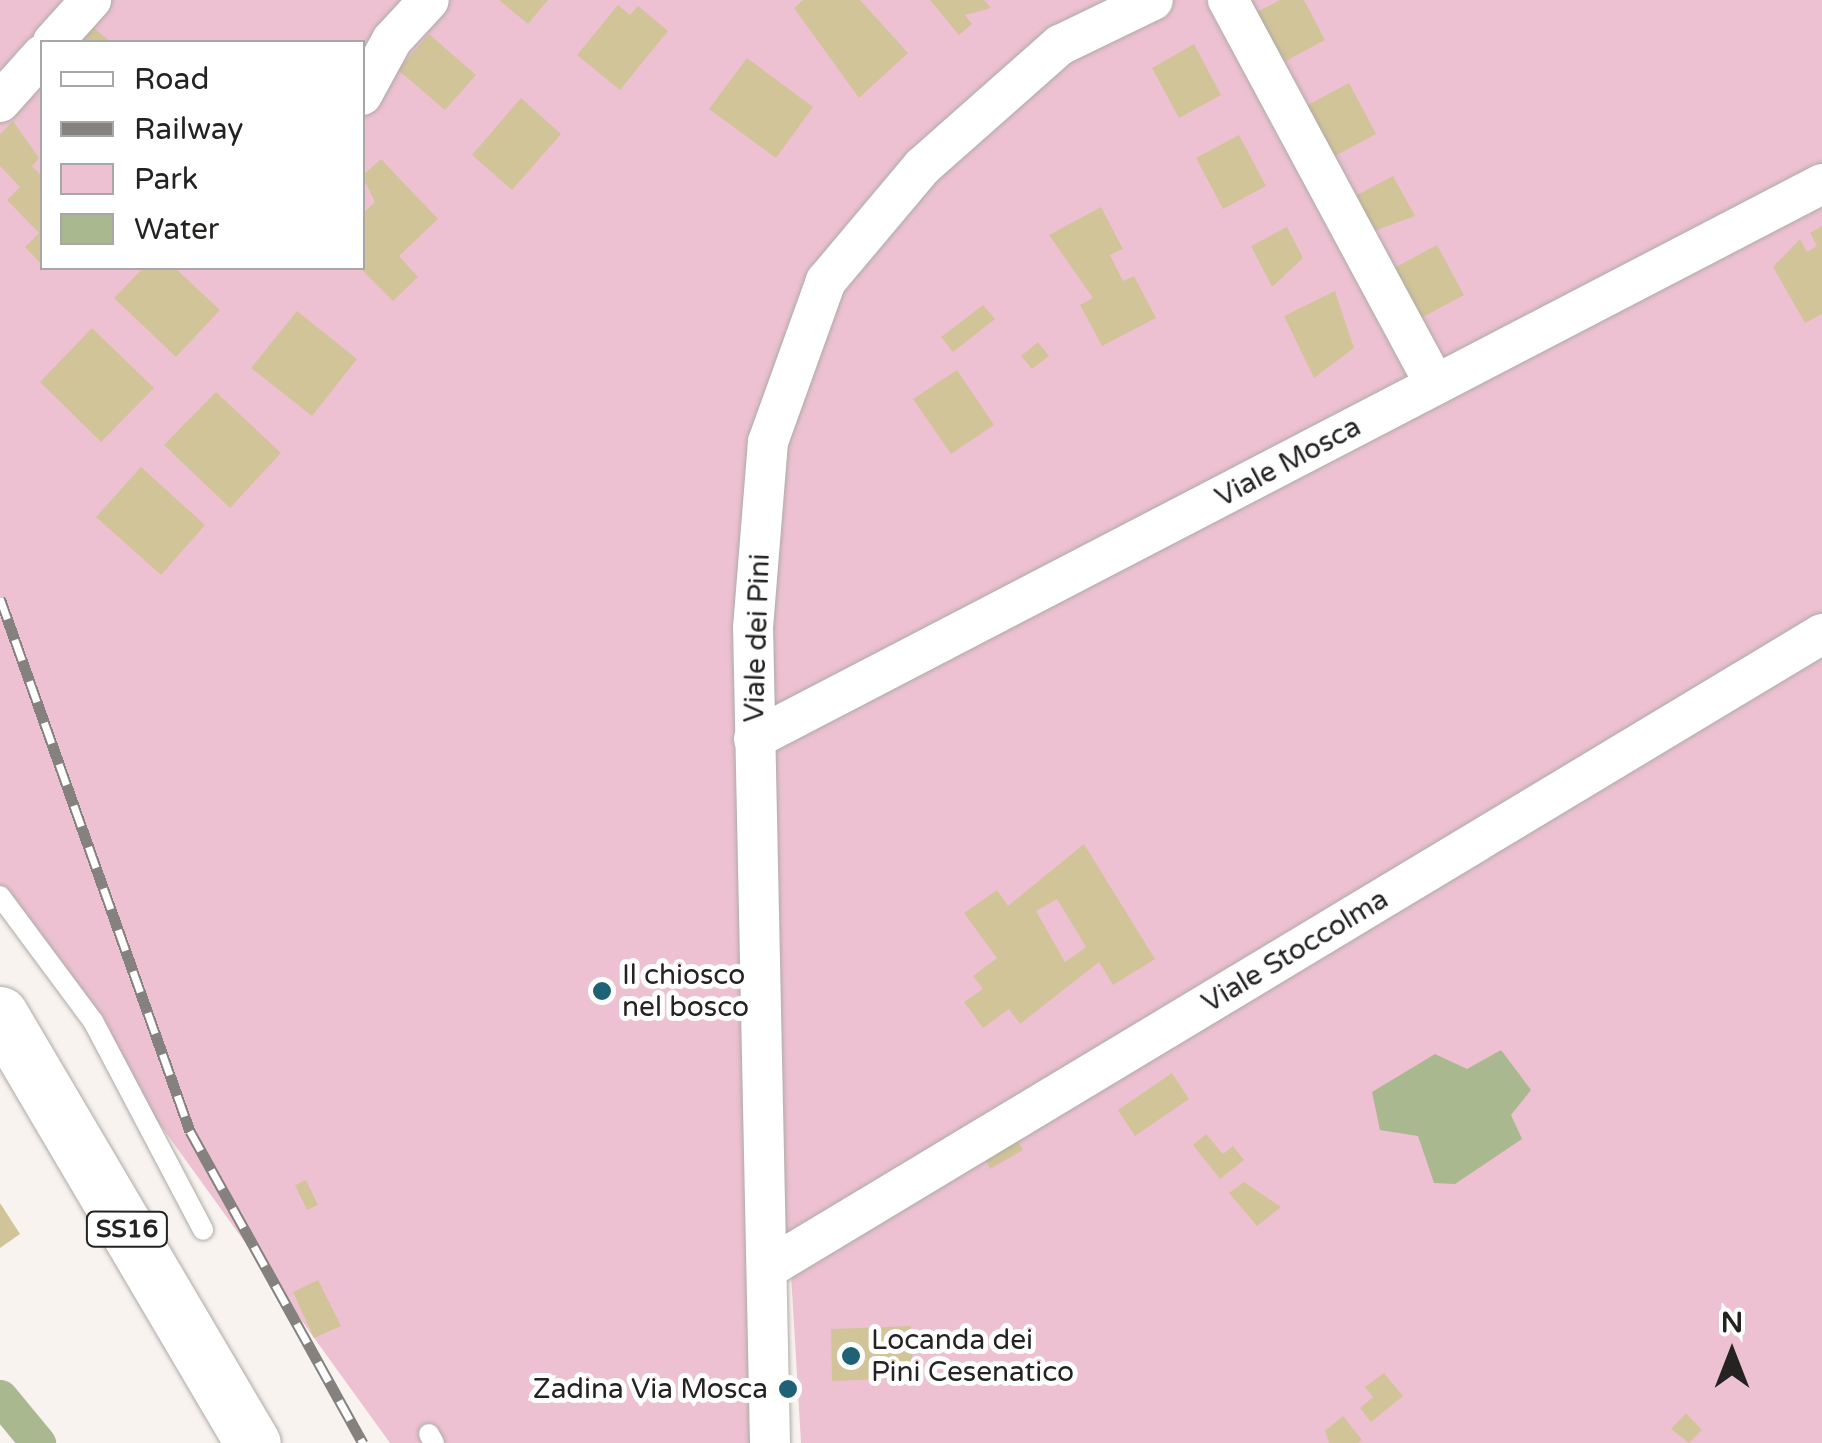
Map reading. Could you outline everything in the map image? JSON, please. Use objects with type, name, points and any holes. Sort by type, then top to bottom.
[{"type":"main road","name":"SS16","points":[[0,1014],[253,1443]]},
{"type":"street","points":[[56,40],[92,0]]},
{"type":"street","points":[[365,90],[392,40],[429,0]]},
{"type":"street","points":[[1060,46],[1077,0]]},
{"type":"street","name":"Viale dei Pini","points":[[770,1443],[754,740],[768,442],[826,280],[923,166],[1060,46],[1153,0]]},
{"type":"street","points":[[1228,0],[1435,385]]},
{"type":"street","points":[[0,102],[40,57]]},
{"type":"street","name":"Viale Mosca","points":[[754,740],[1822,184]]},
{"type":"street","name":"Viale Stoccolma","points":[[768,1268],[1822,634]]},
{"type":"lane","points":[[0,896],[93,1021],[203,1230]]},
{"type":"green space","points":[[0,0],[1822,0],[1822,651],[769,1268],[768,1443],[390,1443],[0,903]]},
{"type":"green space","points":[[1822,654],[1822,1443],[801,1443],[791,1274]]},
{"type":"water","points":[[1501,1050],[1531,1090],[1511,1115],[1522,1139],[1455,1184],[1434,1183],[1418,1136],[1380,1130],[1372,1092],[1435,1054],[1467,1069]]},
{"type":"building","points":[[499,0],[548,0],[528,24]]},
{"type":"building","points":[[803,0],[860,0],[908,53],[859,98],[794,8]]},
{"type":"building","points":[[930,0],[984,0],[991,8],[965,15],[972,24],[959,35]]},
{"type":"building","points":[[1280,0],[1304,0],[1325,40],[1282,63],[1255,13]]},
{"type":"building","points":[[618,5],[630,15],[638,6],[668,31],[620,90],[577,55]]},
{"type":"building","points":[[94,28],[109,40],[83,40]]},
{"type":"building","points":[[429,34],[476,75],[445,110],[398,70]]},
{"type":"building","points":[[1194,44],[1221,95],[1179,118],[1152,68]]},
{"type":"building","points":[[747,58],[813,107],[776,158],[709,109]]},
{"type":"building","points":[[1349,83],[1376,134],[1333,157],[1306,106]]},
{"type":"building","points":[[521,98],[561,134],[512,190],[472,155]]},
{"type":"building","points":[[13,121],[39,158],[32,166],[40,174],[40,263],[25,247],[39,233],[7,200],[20,187],[0,166],[0,134]]},
{"type":"building","points":[[1239,135],[1266,186],[1223,209],[1196,158]]},
{"type":"building","points":[[381,159],[438,219],[399,256],[418,277],[393,301],[362,270],[365,211],[375,202],[365,173]]},
{"type":"building","points":[[1393,176],[1415,216],[1374,231],[1355,196]]},
{"type":"building","points":[[1101,207],[1123,249],[1110,255],[1123,281],[1134,276],[1156,318],[1102,346],[1080,305],[1093,298],[1049,235]]},
{"type":"building","points":[[1822,226],[1822,314],[1805,323],[1773,267],[1800,239],[1807,252],[1817,246],[1810,233]]},
{"type":"building","points":[[1287,227],[1303,258],[1272,287],[1251,246]]},
{"type":"building","points":[[1437,245],[1464,295],[1421,318],[1394,268]]},
{"type":"building","points":[[141,270],[177,270],[220,310],[176,357],[114,298]]},
{"type":"building","points":[[1335,291],[1354,348],[1314,378],[1284,316]]},
{"type":"building","points":[[983,305],[995,319],[953,352],[941,337]]},
{"type":"building","points":[[297,311],[357,359],[312,416],[251,368]]},
{"type":"building","points":[[92,328],[154,388],[101,442],[40,382]]},
{"type":"building","points":[[1038,342],[1049,356],[1032,369],[1021,356]]},
{"type":"building","points":[[957,370],[994,425],[951,454],[913,399]]},
{"type":"building","points":[[216,392],[281,453],[230,508],[164,445]]},
{"type":"building","points":[[141,467],[205,525],[161,575],[96,517]]},
{"type":"building","points":[[1084,844],[1155,959],[1113,985],[1099,962],[1020,1024],[1009,1009],[983,1028],[964,1002],[983,989],[973,976],[997,958],[964,913],[997,890],[1008,906]],"holes":[[[1057,899],[1086,947],[1065,962],[1036,911]]]},
{"type":"building","points":[[1172,1073],[1189,1099],[1135,1136],[1118,1110]]},
{"type":"building","points":[[1012,1132],[1023,1150],[990,1169],[980,1150]]},
{"type":"building","points":[[1206,1134],[1223,1154],[1233,1146],[1244,1160],[1220,1179],[1193,1145]]},
{"type":"building","points":[[306,1180],[318,1205],[307,1210],[295,1185]]},
{"type":"building","points":[[1244,1182],[1281,1207],[1257,1226],[1229,1193]]},
{"type":"building","points":[[0,1203],[20,1234],[0,1248]]},
{"type":"building","points":[[318,1280],[341,1326],[314,1338],[293,1292]]},
{"type":"building","points":[[911,1326],[913,1378],[832,1381],[831,1329]]},
{"type":"building","points":[[1384,1373],[1403,1396],[1371,1422],[1360,1408],[1373,1397],[1365,1387]]},
{"type":"building","points":[[1686,1413],[1702,1430],[1689,1443],[1671,1429]]},
{"type":"building","points":[[1343,1416],[1362,1440],[1358,1443],[1329,1443],[1325,1431]]},
{"type":"waterway","points":[[0,1397],[38,1443]]},
{"type":"railway","points":[[0,598],[190,1131],[363,1443]]},
{"type":"place","name":"Il chiosco nel bosco","points":[[602,991]]},
{"type":"place","name":"Locanda dei Pini Cesenatico","points":[[851,1356]]},
{"type":"place","name":"Zadina Via Mosca","points":[[788,1389]]}]
